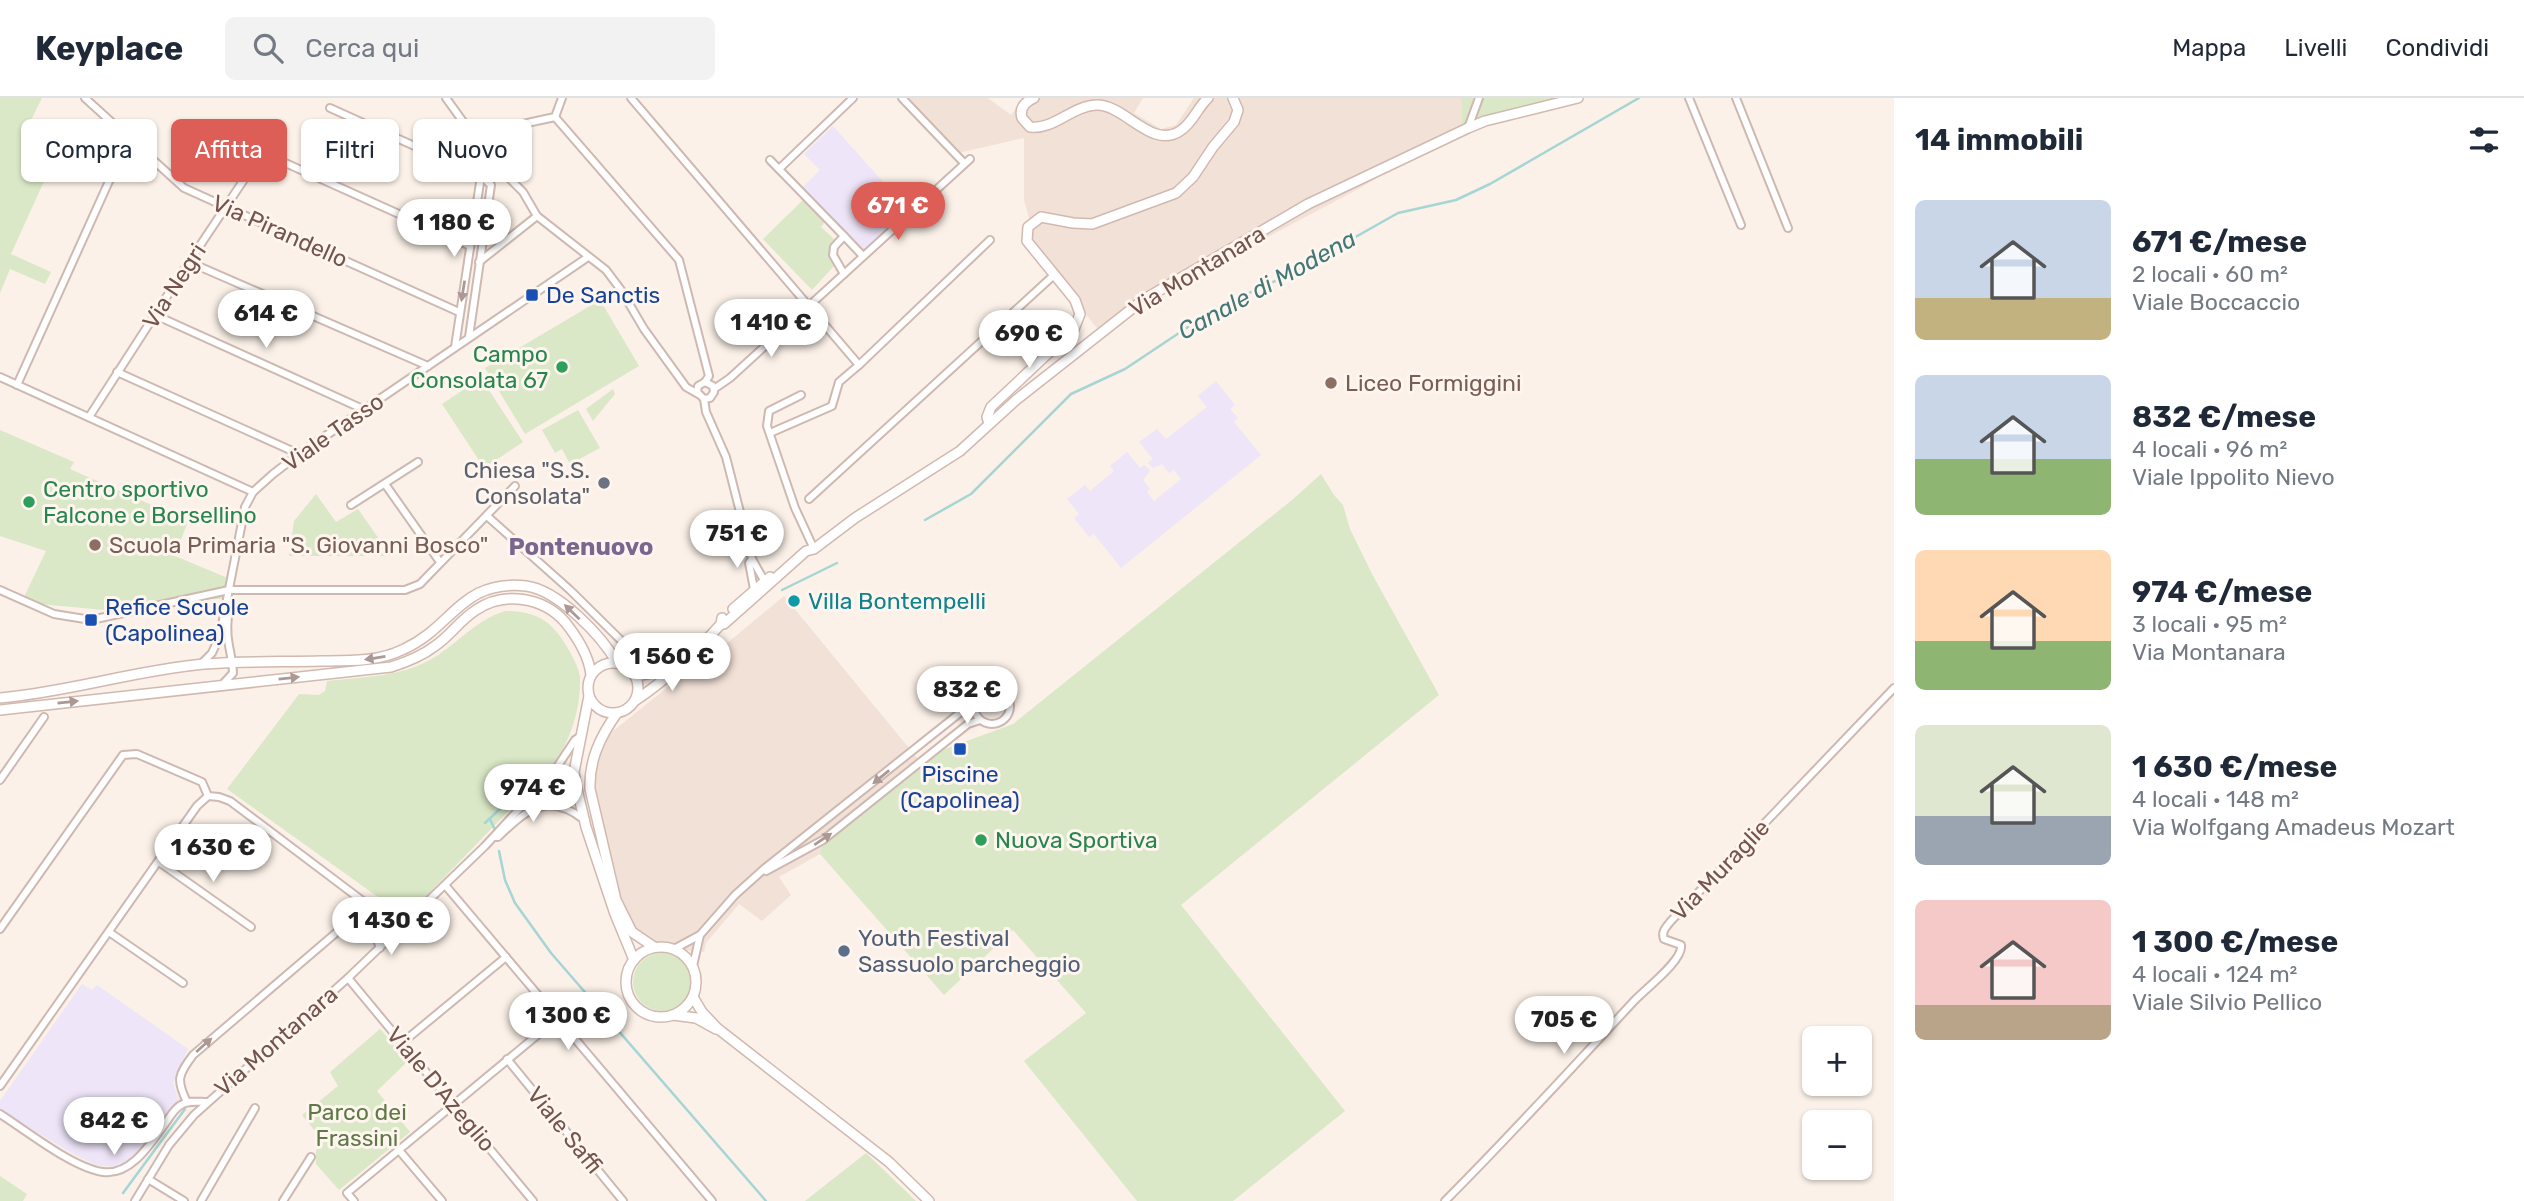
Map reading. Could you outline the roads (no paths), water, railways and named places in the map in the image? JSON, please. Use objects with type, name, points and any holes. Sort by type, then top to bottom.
[{"type":"main road","points":[[1034,98],[1025,103],[1021,111],[1022,118],[1030,127],[1044,126],[1083,107],[1100,105],[1113,108],[1144,128],[1164,136],[1174,135],[1183,129],[1208,98]]},
{"type":"main road","points":[[989,424],[987,416],[991,407],[1066,338],[1078,322],[1080,314],[1075,300],[1027,241],[1028,227],[1032,221],[1041,217],[1092,224],[1176,192],[1193,177],[1234,122],[1238,110],[1233,98]]},
{"type":"main road","name":"Via Montanara","points":[[636,700],[666,679],[804,546],[814,549],[855,518],[960,451],[989,424],[1143,300],[1308,204],[1468,128],[1485,121],[1578,98]]},
{"type":"main road","name":"Via Montanara","points":[[721,624],[721,620],[754,589],[767,584]]},
{"type":"main road","points":[[0,698],[201,664],[382,658],[425,638],[462,602],[482,591],[505,585],[529,587],[551,594],[571,608],[617,663]]},
{"type":"main road","points":[[0,709],[391,667],[415,659],[436,646],[477,609],[494,601],[511,598],[543,605],[560,617],[573,632],[585,653],[591,675]]},
{"type":"main road","name":"Via Montanara","points":[[636,676],[654,673],[687,659]]},
{"type":"main road","points":[[589,696],[599,710],[617,713],[625,711],[636,700],[636,676],[628,667],[617,663],[602,665],[591,675],[587,685],[589,696],[574,772],[584,820],[615,914],[634,960]]},
{"type":"main road","points":[[617,713],[594,754],[590,789],[616,900],[632,932],[654,947],[674,949],[693,966],[696,976],[693,998],[673,1016]]},
{"type":"main road","points":[[654,947],[643,952],[628,969],[626,981],[632,1002],[650,1016],[696,1018],[717,1028]]},
{"type":"main road","points":[[693,998],[717,1028],[889,1162],[929,1201]]},
{"type":"street","name":"Via Pirandello","points":[[85,98],[109,119]]},
{"type":"street","points":[[446,98],[461,119]]},
{"type":"street","points":[[555,117],[562,98]]},
{"type":"street","points":[[631,98],[859,365]]},
{"type":"street","points":[[779,169],[853,98]]},
{"type":"street","points":[[513,182],[523,192],[537,216],[606,270],[686,387],[701,397],[712,397],[714,389],[730,378],[809,307],[967,161],[902,98]]},
{"type":"street","points":[[1468,128],[1479,98]]},
{"type":"street","points":[[1689,98],[1741,225]]},
{"type":"street","points":[[1736,98],[1788,228]]},
{"type":"street","points":[[330,108],[413,145]]},
{"type":"street","points":[[532,122],[555,117]]},
{"type":"street","points":[[555,117],[679,260],[709,376],[698,386],[726,457],[752,559],[767,584]]},
{"type":"street","name":"Via Negri","points":[[89,417],[254,164],[262,157],[281,161],[470,246]]},
{"type":"street","points":[[770,160],[863,256]]},
{"type":"street","name":"Via Pirandello","points":[[157,162],[184,188],[459,312]]},
{"type":"street","points":[[17,385],[108,182]]},
{"type":"street","points":[[455,347],[480,182]]},
{"type":"street","points":[[469,337],[491,186],[487,182]]},
{"type":"street","points":[[479,262],[537,216]]},
{"type":"street","points":[[844,236],[835,247],[833,255],[844,274]]},
{"type":"street","points":[[770,433],[832,405],[839,382],[990,240]]},
{"type":"street","name":"Viale Tasso","points":[[201,664],[212,653],[220,635],[241,519],[253,492],[299,454],[587,257]]},
{"type":"street","points":[[189,262],[428,366]]},
{"type":"street","points":[[808,499],[1054,275]]},
{"type":"street","points":[[155,315],[365,410]]},
{"type":"street","points":[[117,372],[299,454]]},
{"type":"street","points":[[0,377],[253,492]]},
{"type":"street","points":[[705,382],[714,389]]},
{"type":"street","points":[[801,395],[769,411],[766,426],[795,509],[814,549]]},
{"type":"street","points":[[351,505],[418,462]]},
{"type":"street","points":[[385,484],[440,562]]},
{"type":"street","points":[[0,590],[54,614],[91,620],[229,590],[405,590],[420,584],[514,486]]},
{"type":"street","points":[[487,516],[570,590],[654,673]]},
{"type":"street","points":[[752,559],[749,563],[754,589]]},
{"type":"street","name":"Viale Tasso","points":[[225,612],[228,616],[225,636],[232,662]]},
{"type":"street","points":[[222,685],[233,673],[232,662]]},
{"type":"street","name":"Via Muraglie","points":[[1445,1201],[1675,961],[1681,954],[1681,945],[1664,939],[1663,936],[1671,921],[1894,688]]},
{"type":"street","points":[[764,871],[767,872],[823,840],[968,724],[979,720],[993,724],[1002,721],[1009,712],[1008,699],[1000,690],[980,692],[974,705],[979,720]]},
{"type":"street","points":[[674,949],[700,935],[735,895],[961,712],[974,705]]},
{"type":"street","points":[[0,780],[44,717]]},
{"type":"street","name":"Via Montanara","points":[[135,1201],[169,1145],[207,1101],[348,978],[445,885],[494,837],[555,770],[575,740],[581,737]]},
{"type":"street","points":[[0,929],[123,755],[136,754],[193,777],[202,782],[208,796]]},
{"type":"street","points":[[0,1086],[197,806],[208,796],[230,802],[368,905],[378,905],[390,918],[388,927],[377,940],[380,948]]},
{"type":"street","name":"Via Montanara","points":[[494,837],[498,837],[527,812],[542,806],[564,808],[584,820]]},
{"type":"street","points":[[159,862],[251,927]]},
{"type":"street","points":[[445,885],[712,1201]]},
{"type":"street","points":[[187,1102],[179,1086],[179,1079],[181,1071],[193,1055],[368,905]]},
{"type":"street","points":[[109,932],[183,983]]},
{"type":"street","points":[[693,966],[700,935]]},
{"type":"street","points":[[402,1043],[506,957]]},
{"type":"street","name":"Viale D'Azeglio","points":[[348,978],[533,1201]]},
{"type":"street","points":[[354,1201],[347,1193],[558,1018]]},
{"type":"street","name":"Viale Saffi","points":[[507,1059],[623,1201]]},
{"type":"street","points":[[0,1114],[83,1165],[102,1172],[114,1172],[136,1159],[178,1106],[187,1102],[207,1101]]},
{"type":"street","points":[[201,1201],[255,1108]]},
{"type":"street","points":[[398,1149],[442,1201]]},
{"type":"street","points":[[283,1201],[311,1157]]},
{"type":"street","points":[[148,1179],[184,1201]]},
{"type":"waterway","name":"Canale di Modena","points":[[925,520],[971,494],[1071,394],[1125,369],[1215,309],[1290,274],[1398,213],[1456,200],[1490,184],[1639,98]]},
{"type":"waterway","name":"Canale di Modena","points":[[782,590],[837,563]]},
{"type":"waterway","name":"Canale di Modena","points":[[485,823],[521,789]]},
{"type":"waterway","name":"Canale di Modena","points":[[490,819],[494,828]]},
{"type":"waterway","points":[[499,851],[505,880],[515,903],[551,953],[766,1201]]},
{"type":"waterway","points":[[123,1193],[185,1109]]},
{"type":"place","name":"De Sanctis","points":[[532,295]]},
{"type":"place","name":"Campo Consolata 67","points":[[562,367]]},
{"type":"place","name":"Liceo Formiggini","points":[[1331,383]]},
{"type":"place","name":"Chiesa \"S.S. Consolata\"","points":[[604,483]]},
{"type":"place","name":"Centro sportivo Falcone e Borsellino","points":[[29,502]]},
{"type":"place","name":"Scuola Primaria \"S. Giovanni Bosco\"","points":[[95,545]]},
{"type":"place","name":"Villa Bontempelli","points":[[794,601]]},
{"type":"place","name":"Refice Scuole (Capolinea)","points":[[91,620]]},
{"type":"place","name":"Piscine (Capolinea)","points":[[960,749]]},
{"type":"place","name":"Nuova Sportiva","points":[[981,840]]},
{"type":"place","name":"Youth Festival Sassuolo parcheggio","points":[[844,951]]},
{"type":"district","name":"Pontenuovo","points":[[581,547]]},
{"type":"park label","name":"Parco dei Frassini","points":[[357,1125]]}]
